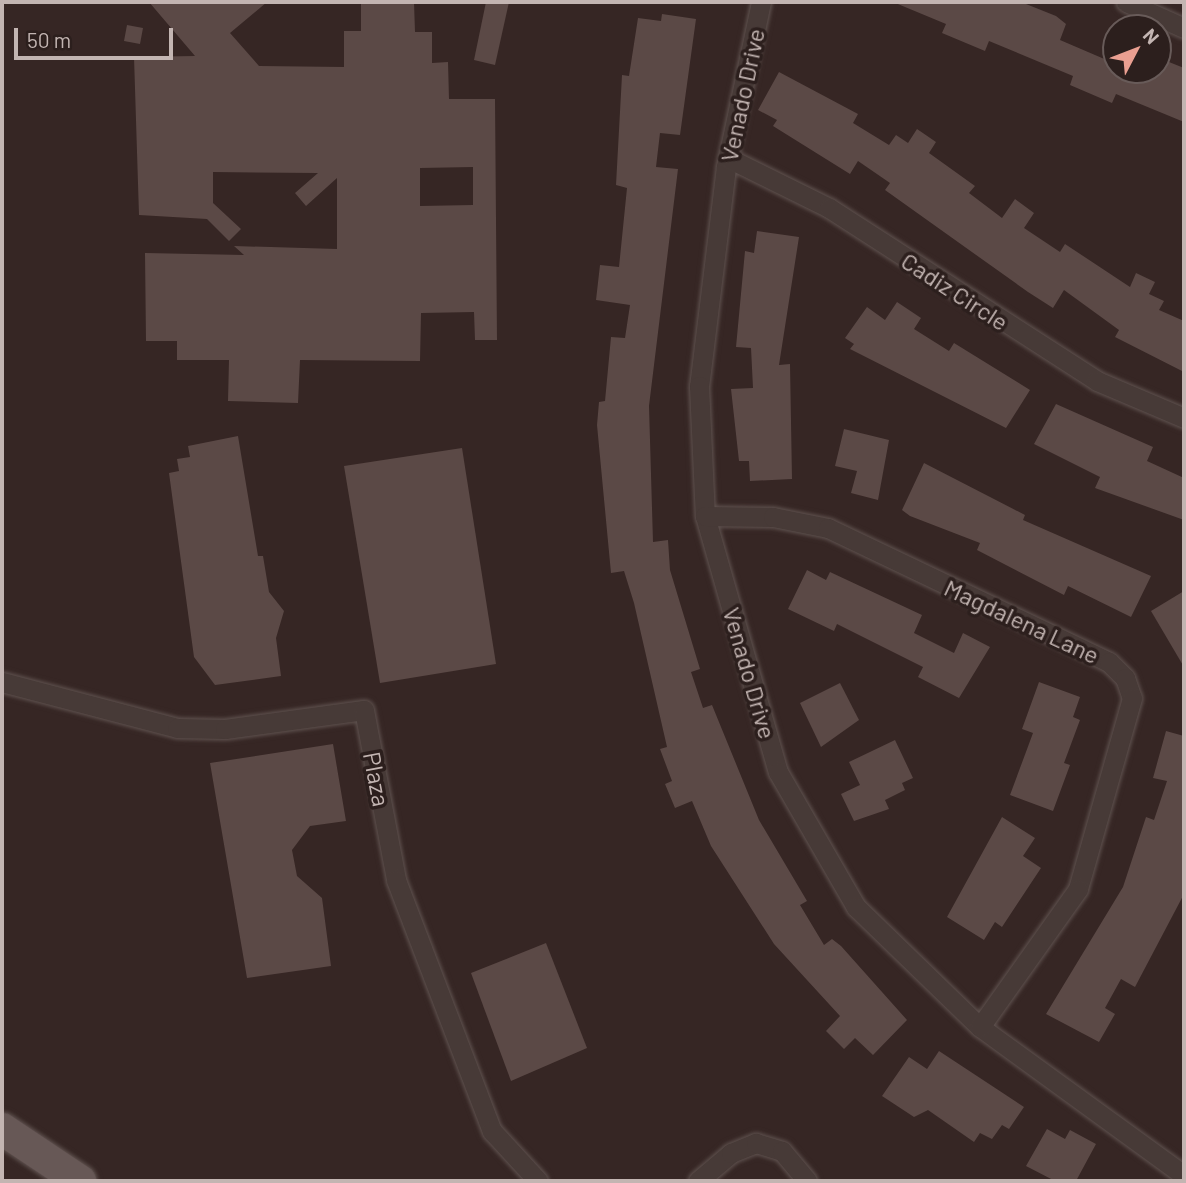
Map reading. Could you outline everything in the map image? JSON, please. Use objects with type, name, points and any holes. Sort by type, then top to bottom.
[{"type":"main road","points":[[2,1129],[80,1181]]},
{"type":"street","name":"Venado Drive","points":[[761,2],[728,158],[699,386],[705,516],[778,772],[856,907],[980,1027],[1184,1175]]},
{"type":"street","points":[[1126,2],[1184,28]]},
{"type":"street","name":"Cadiz Circle","points":[[728,158],[829,208],[1097,381],[1184,418]]},
{"type":"street","name":"Magdalena Lane","points":[[705,516],[773,517],[828,528],[1109,662],[1125,678],[1132,698],[1078,889],[980,1027]]},
{"type":"street","name":"Plaza","points":[[2,682],[177,728],[225,729],[364,710],[396,880],[492,1131],[538,1181]]},
{"type":"street","points":[[698,1181],[731,1153],[756,1143],[782,1151],[807,1181]]},
{"type":"building","points":[[149,2],[267,2],[230,33],[259,66],[344,67],[344,31],[361,31],[361,2],[414,2],[415,32],[432,32],[432,63],[448,62],[449,99],[495,99],[497,340],[475,340],[474,312],[421,313],[420,361],[300,360],[298,403],[228,401],[229,360],[177,360],[177,341],[146,341],[145,253],[244,255],[234,246],[337,249],[337,178],[306,206],[295,193],[318,173],[213,172],[213,203],[241,229],[229,241],[207,219],[139,215],[134,57],[195,56]],"holes":[[[473,167],[473,205],[420,206],[420,168]]]},
{"type":"building","points":[[486,2],[509,2],[495,65],[474,60]]},
{"type":"building","points":[[893,2],[1021,2],[1056,16],[1066,24],[1060,40],[1102,58],[1102,84],[1172,84],[1172,63],[1184,68],[1184,122],[1116,94],[1112,103],[1070,85],[1073,76],[989,41],[985,51],[942,33],[946,24]]},
{"type":"building","points":[[662,14],[696,19],[680,135],[660,133],[656,167],[678,169],[649,406],[653,542],[668,540],[670,570],[700,669],[691,672],[703,708],[712,705],[759,820],[807,901],[800,905],[824,945],[832,939],[841,946],[907,1020],[873,1055],[855,1038],[844,1049],[826,1031],[840,1016],[774,944],[711,846],[692,801],[675,808],[665,784],[672,781],[660,749],[667,747],[634,603],[624,571],[611,573],[597,425],[599,402],[605,401],[611,337],[625,338],[630,305],[596,300],[600,265],[619,267],[627,188],[616,185],[622,75],[629,76],[638,18],[661,21]]},
{"type":"building","points":[[127,25],[143,28],[140,44],[124,41]]},
{"type":"building","points":[[779,72],[858,114],[853,123],[889,145],[896,135],[908,143],[917,129],[936,142],[929,153],[975,186],[969,193],[1002,218],[1015,199],[1034,213],[1024,228],[1060,252],[1065,244],[1130,287],[1136,273],[1155,282],[1149,294],[1164,301],[1159,310],[1184,321],[1184,372],[1115,337],[1119,330],[1064,290],[1053,308],[1028,292],[885,190],[890,183],[858,161],[850,174],[773,126],[777,120],[758,110]]},
{"type":"building","points":[[757,231],[799,237],[779,365],[790,364],[792,479],[750,481],[749,461],[739,461],[731,389],[753,388],[751,348],[736,347],[745,251],[754,253]]},
{"type":"building","points":[[897,302],[921,318],[914,329],[949,351],[954,343],[1030,390],[1006,428],[850,349],[854,344],[845,338],[867,307],[885,320]]},
{"type":"building","points":[[1056,404],[1153,447],[1147,461],[1184,478],[1184,520],[1095,488],[1100,477],[1034,444]]},
{"type":"building","points":[[844,429],[889,440],[878,500],[851,493],[857,471],[835,466]]},
{"type":"building","points":[[238,436],[258,556],[263,556],[269,592],[284,611],[276,638],[281,676],[215,685],[194,657],[169,473],[179,471],[177,459],[190,457],[188,446]]},
{"type":"building","points":[[462,448],[496,664],[380,683],[344,466]]},
{"type":"building","points":[[924,463],[1025,515],[1023,520],[1151,576],[1131,617],[1068,586],[1064,595],[977,550],[980,543],[910,516],[902,510]]},
{"type":"building","points":[[807,570],[826,580],[830,572],[922,615],[914,633],[954,653],[963,633],[990,647],[959,698],[918,677],[923,667],[837,624],[834,631],[788,609]]},
{"type":"building","points":[[1184,591],[1184,667],[1151,611]]},
{"type":"building","points":[[1039,682],[1080,697],[1073,717],[1080,720],[1064,763],[1070,765],[1053,811],[1010,795],[1033,733],[1022,729]]},
{"type":"building","points":[[840,683],[859,720],[821,747],[800,703]]},
{"type":"building","points":[[1166,731],[1184,736],[1184,894],[1135,987],[1121,979],[1105,1008],[1115,1014],[1099,1042],[1046,1014],[1123,887],[1146,817],[1154,820],[1167,781],[1153,778]]},
{"type":"building","points":[[895,740],[913,778],[902,783],[905,790],[885,800],[889,809],[854,821],[841,794],[860,785],[849,762]]},
{"type":"building","points":[[333,744],[346,821],[310,826],[292,850],[297,876],[322,898],[331,966],[247,978],[210,763]]},
{"type":"building","points":[[1002,817],[1035,838],[1023,856],[1041,868],[1002,927],[995,922],[984,940],[947,917]]},
{"type":"building","points":[[546,943],[587,1048],[511,1081],[471,973]]},
{"type":"building","points":[[939,1051],[1024,1107],[1009,1129],[1002,1125],[992,1139],[980,1133],[974,1142],[928,1110],[914,1117],[882,1096],[909,1057],[927,1069]]},
{"type":"building","points":[[1047,1129],[1065,1139],[1070,1130],[1096,1144],[1076,1181],[1055,1181],[1026,1166]]}]
